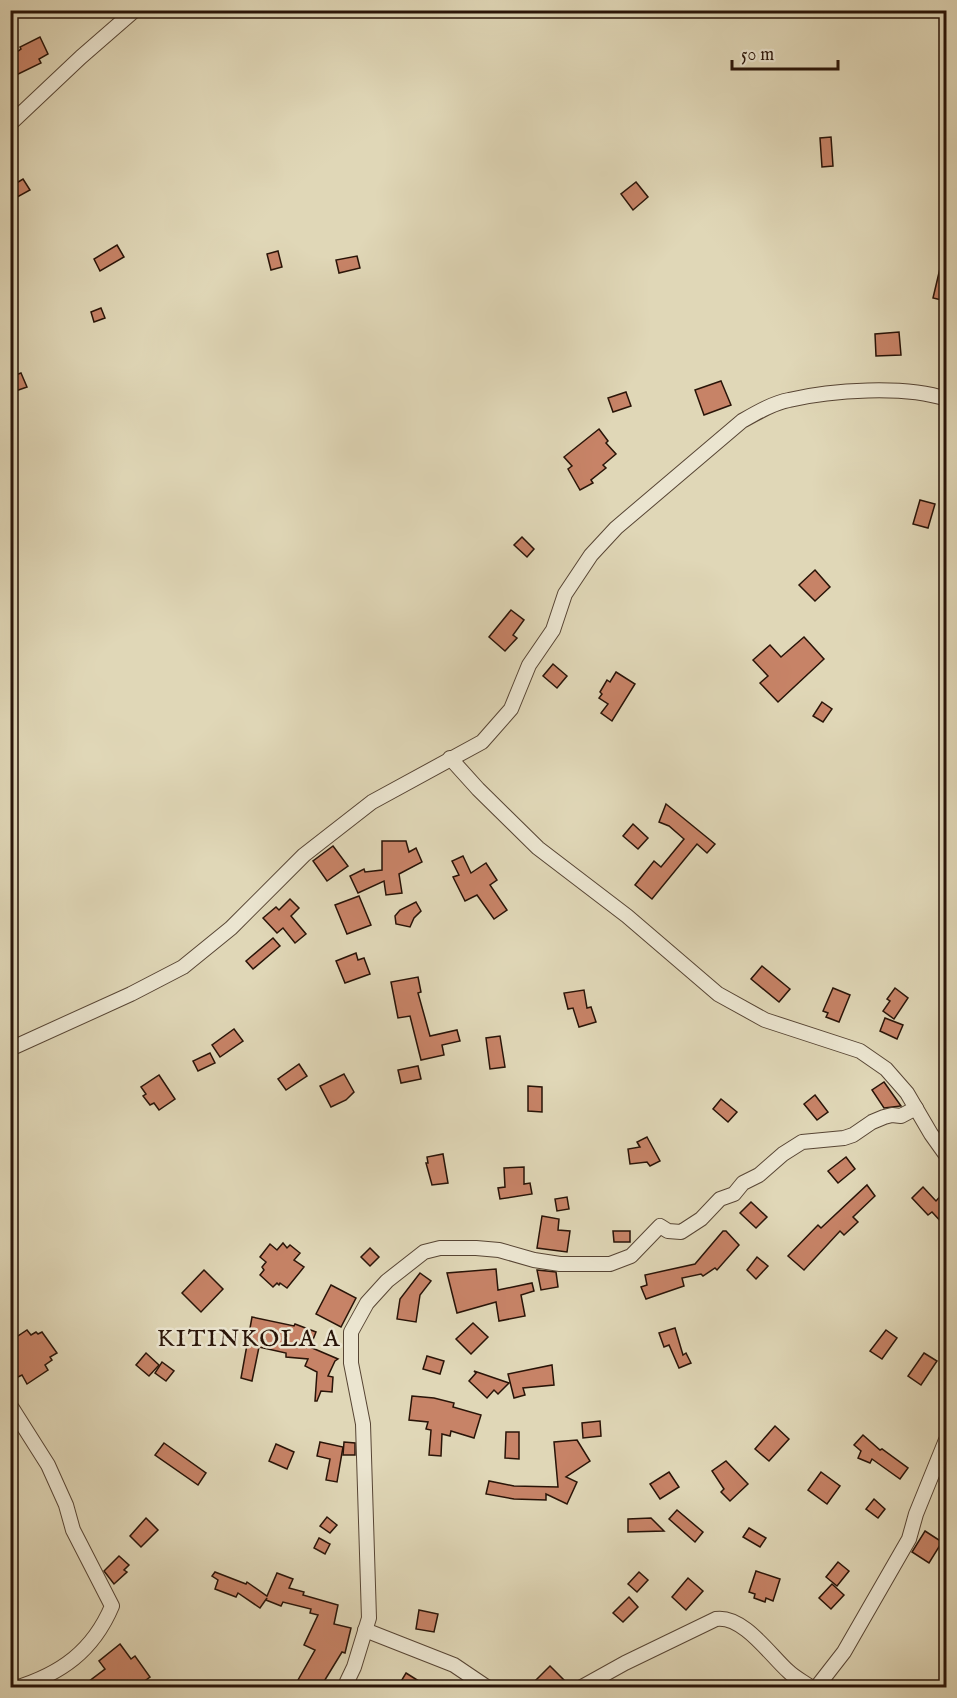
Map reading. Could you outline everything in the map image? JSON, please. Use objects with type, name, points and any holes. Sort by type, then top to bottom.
[{"type":"street","points":[[10,124],[135,10]]},
{"type":"street","points":[[10,1050],[131,994],[183,967],[231,928],[304,855],[372,802],[482,742],[507,716],[529,665],[553,630],[565,594],[591,555],[616,528],[742,421],[787,400],[828,395],[897,391],[933,394],[946,399]]},
{"type":"street","points":[[450,758],[538,848],[627,916],[718,994],[765,1020],[860,1051],[886,1069],[907,1093],[946,1155]]},
{"type":"street","points":[[344,1688],[354,1667],[369,1618],[363,1424],[351,1363],[351,1332],[367,1303],[387,1281],[424,1252],[440,1248],[499,1250],[534,1260],[560,1264],[610,1264],[621,1261],[636,1252],[660,1226],[668,1231],[681,1232],[691,1226],[720,1199],[734,1194],[743,1183],[802,1142],[844,1138],[853,1135],[872,1122],[892,1115],[900,1116],[915,1108]]},
{"type":"street","points":[[10,1405],[48,1465],[66,1505],[74,1530],[112,1606],[98,1632],[77,1657],[56,1672],[15,1688]]},
{"type":"street","points":[[580,1688],[625,1663],[716,1619],[723,1618],[732,1621],[747,1632],[788,1672],[814,1688],[844,1652],[909,1539],[916,1514],[946,1440]]},
{"type":"street","points":[[365,1630],[454,1665],[488,1688]]},
{"type":"building","points":[[40,37],[48,54],[39,59],[41,63],[10,78],[10,57],[21,49],[20,47]]},
{"type":"building","points":[[831,137],[833,166],[822,167],[820,138]]},
{"type":"building","points":[[23,179],[30,190],[10,201],[10,187]]},
{"type":"building","points":[[636,182],[648,197],[633,210],[621,194]]},
{"type":"building","points":[[117,245],[124,257],[100,271],[94,259]]},
{"type":"building","points":[[278,251],[282,267],[271,270],[267,254]]},
{"type":"building","points":[[357,256],[360,268],[339,273],[336,260]]},
{"type":"building","points":[[942,260],[946,261],[946,301],[933,298]]},
{"type":"building","points":[[101,308],[105,318],[94,322],[91,312]]},
{"type":"building","points":[[899,332],[901,355],[876,356],[875,334]]},
{"type":"building","points":[[21,373],[27,387],[10,393],[10,377]]},
{"type":"building","points":[[721,381],[731,405],[704,415],[695,390]]},
{"type":"building","points":[[626,392],[631,406],[613,412],[608,398]]},
{"type":"building","points":[[599,429],[608,441],[606,443],[616,454],[603,465],[606,468],[591,480],[593,483],[580,490],[568,469],[572,466],[564,457]]},
{"type":"building","points":[[920,500],[935,504],[928,528],[913,524]]},
{"type":"building","points":[[522,537],[534,549],[527,557],[514,545]]},
{"type":"building","points":[[815,570],[830,587],[815,601],[799,585]]},
{"type":"building","points":[[511,610],[524,620],[513,635],[517,638],[505,651],[489,637]]},
{"type":"building","points":[[804,637],[824,659],[778,702],[760,683],[768,676],[753,660],[770,645],[781,657]]},
{"type":"building","points":[[553,664],[567,676],[557,688],[543,676]]},
{"type":"building","points":[[616,672],[635,684],[612,721],[601,713],[608,704],[599,698],[607,680],[610,682]]},
{"type":"building","points":[[822,702],[832,709],[823,722],[813,716]]},
{"type":"building","points":[[666,804],[715,844],[707,853],[697,844],[652,899],[635,885],[654,861],[661,867],[684,839],[669,826],[659,822]]},
{"type":"building","points":[[633,824],[648,838],[638,849],[623,836]]},
{"type":"building","points":[[382,841],[406,841],[409,852],[416,848],[422,862],[399,874],[402,893],[386,895],[384,881],[358,893],[350,876],[364,869],[365,872],[382,870]]},
{"type":"building","points":[[333,846],[348,866],[327,881],[313,861]]},
{"type":"building","points":[[463,856],[471,873],[486,863],[497,880],[490,885],[507,910],[494,919],[477,895],[465,901],[453,877],[459,875],[452,861]]},
{"type":"building","points":[[359,896],[371,925],[347,934],[335,905]]},
{"type":"building","points":[[290,899],[299,908],[291,916],[306,934],[295,943],[283,928],[277,933],[263,918],[276,907],[279,910]]},
{"type":"building","points":[[416,902],[421,911],[414,918],[410,927],[396,924],[395,916],[400,910]]},
{"type":"building","points":[[273,938],[280,946],[253,969],[246,961]]},
{"type":"building","points":[[356,953],[358,960],[364,958],[370,974],[345,983],[336,961]]},
{"type":"building","points":[[762,966],[790,989],[779,1002],[751,979]]},
{"type":"building","points":[[418,977],[421,992],[418,993],[430,1036],[457,1030],[460,1041],[442,1045],[444,1055],[421,1060],[410,1016],[398,1018],[391,982]]},
{"type":"building","points":[[833,988],[850,995],[839,1022],[826,1017],[828,1013],[823,1011]]},
{"type":"building","points":[[895,988],[908,998],[894,1019],[883,1011],[890,1001],[887,999]]},
{"type":"building","points":[[584,990],[587,1008],[591,1007],[596,1022],[579,1027],[573,1008],[568,1009],[564,993]]},
{"type":"building","points":[[885,1018],[903,1025],[897,1039],[880,1031]]},
{"type":"building","points":[[234,1029],[243,1041],[220,1057],[212,1045]]},
{"type":"building","points":[[500,1036],[505,1067],[490,1069],[486,1038]]},
{"type":"building","points":[[210,1053],[215,1063],[198,1071],[193,1061]]},
{"type":"building","points":[[299,1064],[307,1076],[286,1090],[278,1079]]},
{"type":"building","points":[[418,1066],[421,1079],[401,1083],[398,1070]]},
{"type":"building","points":[[344,1074],[354,1092],[346,1100],[331,1107],[320,1086]]},
{"type":"building","points":[[159,1075],[175,1099],[159,1110],[154,1103],[150,1105],[143,1096],[146,1094],[141,1087]]},
{"type":"building","points":[[884,1082],[901,1106],[884,1108],[872,1090]]},
{"type":"building","points":[[528,1086],[542,1087],[542,1112],[528,1111]]},
{"type":"building","points":[[815,1095],[828,1112],[817,1120],[804,1104]]},
{"type":"building","points":[[721,1099],[737,1112],[728,1122],[713,1109]]},
{"type":"building","points":[[647,1137],[660,1161],[650,1166],[647,1162],[630,1164],[628,1149],[640,1147],[637,1142]]},
{"type":"building","points":[[443,1154],[448,1183],[432,1185],[426,1163],[428,1163],[427,1157]]},
{"type":"building","points":[[846,1157],[855,1169],[838,1183],[828,1171]]},
{"type":"building","points":[[524,1167],[524,1184],[530,1183],[532,1194],[500,1199],[498,1188],[505,1187],[504,1168]]},
{"type":"building","points":[[867,1185],[875,1196],[853,1217],[858,1222],[844,1235],[840,1231],[804,1270],[788,1256],[818,1225],[821,1228]]},
{"type":"building","points":[[923,1187],[936,1201],[946,1190],[946,1227],[932,1212],[928,1215],[912,1198]]},
{"type":"building","points":[[567,1197],[569,1209],[557,1211],[555,1199]]},
{"type":"building","points":[[751,1202],[767,1217],[756,1228],[740,1213]]},
{"type":"building","points":[[542,1216],[559,1219],[558,1230],[570,1231],[567,1252],[537,1248]]},
{"type":"building","points":[[613,1231],[630,1231],[630,1242],[614,1242]]},
{"type":"building","points":[[723,1231],[726,1231],[739,1245],[717,1270],[715,1268],[703,1276],[701,1274],[682,1278],[684,1286],[646,1299],[641,1287],[647,1285],[645,1275],[695,1264]]},
{"type":"building","points":[[283,1243],[287,1248],[290,1245],[300,1253],[294,1260],[304,1267],[287,1288],[280,1283],[273,1287],[260,1275],[266,1262],[260,1257],[270,1244],[277,1250]]},
{"type":"building","points":[[370,1248],[379,1257],[370,1266],[361,1257]]},
{"type":"building","points":[[757,1257],[768,1266],[756,1279],[747,1270]]},
{"type":"building","points":[[496,1269],[498,1290],[532,1283],[534,1291],[521,1295],[525,1316],[499,1321],[496,1302],[457,1313],[447,1273]]},
{"type":"building","points":[[204,1270],[223,1289],[201,1312],[182,1293]]},
{"type":"building","points":[[537,1270],[556,1272],[558,1287],[541,1290]]},
{"type":"building","points":[[420,1273],[431,1281],[420,1295],[416,1322],[397,1319],[400,1299]]},
{"type":"building","points":[[331,1285],[356,1298],[341,1327],[316,1314]]},
{"type":"building","points":[[252,1317],[294,1326],[295,1324],[316,1332],[310,1347],[338,1359],[328,1376],[333,1377],[332,1392],[321,1391],[315,1401],[317,1372],[305,1366],[308,1359],[286,1357],[286,1353],[259,1347],[252,1381],[241,1378]]},
{"type":"building","points":[[473,1323],[488,1337],[471,1354],[456,1339]]},
{"type":"building","points":[[675,1328],[683,1355],[686,1353],[691,1363],[679,1368],[669,1345],[664,1347],[659,1333]]},
{"type":"building","points":[[27,1330],[31,1335],[42,1332],[57,1353],[50,1357],[52,1360],[45,1365],[48,1370],[27,1384],[22,1375],[16,1378],[10,1369],[10,1349],[16,1345],[12,1340]]},
{"type":"building","points":[[886,1330],[897,1338],[882,1359],[870,1351]]},
{"type":"building","points":[[146,1353],[159,1365],[149,1376],[136,1365]]},
{"type":"building","points":[[924,1353],[937,1361],[921,1385],[908,1376]]},
{"type":"building","points":[[427,1356],[444,1361],[440,1374],[423,1369]]},
{"type":"building","points":[[162,1362],[174,1371],[166,1381],[155,1373]]},
{"type":"building","points":[[552,1365],[554,1385],[523,1388],[525,1395],[514,1398],[508,1374]]},
{"type":"building","points":[[474,1371],[509,1383],[498,1394],[494,1390],[487,1398],[469,1381],[476,1373]]},
{"type":"building","points":[[412,1396],[454,1403],[453,1407],[481,1415],[474,1438],[451,1431],[450,1436],[442,1434],[441,1456],[429,1455],[431,1430],[426,1429],[428,1422],[409,1420]]},
{"type":"building","points":[[600,1421],[601,1436],[583,1438],[582,1423]]},
{"type":"building","points":[[775,1426],[789,1439],[769,1461],[755,1449]]},
{"type":"building","points":[[506,1432],[519,1432],[519,1459],[505,1458]]},
{"type":"building","points":[[863,1435],[880,1450],[882,1449],[908,1468],[900,1479],[872,1459],[870,1463],[858,1458],[861,1451],[854,1445]]},
{"type":"building","points":[[577,1440],[590,1461],[566,1477],[577,1482],[567,1504],[546,1494],[546,1500],[514,1499],[486,1494],[489,1481],[514,1486],[558,1487],[554,1442]]},
{"type":"building","points":[[320,1442],[343,1447],[337,1482],[326,1480],[330,1459],[317,1456]]},
{"type":"building","points":[[344,1442],[355,1443],[355,1455],[343,1455]]},
{"type":"building","points":[[164,1443],[206,1473],[198,1485],[155,1455]]},
{"type":"building","points":[[276,1444],[294,1452],[287,1469],[269,1461]]},
{"type":"building","points":[[726,1461],[748,1484],[730,1501],[721,1492],[724,1489],[712,1471]]},
{"type":"building","points":[[669,1472],[679,1487],[660,1499],[650,1484]]},
{"type":"building","points":[[821,1472],[840,1486],[827,1504],[808,1490]]},
{"type":"building","points":[[874,1499],[885,1509],[878,1518],[866,1509]]},
{"type":"building","points":[[677,1510],[703,1532],[695,1542],[669,1519]]},
{"type":"building","points":[[327,1517],[337,1525],[330,1533],[320,1526]]},
{"type":"building","points":[[146,1518],[158,1530],[141,1547],[130,1536]]},
{"type":"building","points":[[651,1518],[664,1531],[628,1532],[628,1519]]},
{"type":"building","points":[[749,1528],[766,1538],[760,1547],[743,1537]]},
{"type":"building","points":[[925,1531],[942,1542],[929,1563],[912,1552]]},
{"type":"building","points":[[319,1538],[330,1544],[325,1554],[314,1548]]},
{"type":"building","points":[[119,1556],[129,1565],[124,1570],[127,1572],[114,1584],[104,1571]]},
{"type":"building","points":[[838,1562],[849,1571],[837,1586],[826,1577]]},
{"type":"building","points":[[756,1571],[780,1579],[773,1601],[766,1598],[765,1602],[754,1598],[755,1594],[749,1592]]},
{"type":"building","points":[[215,1572],[246,1584],[247,1582],[267,1596],[277,1573],[293,1579],[289,1588],[304,1592],[303,1595],[338,1605],[334,1624],[351,1628],[345,1653],[342,1652],[320,1688],[311,1688],[298,1680],[315,1650],[304,1645],[318,1615],[310,1613],[311,1609],[283,1602],[281,1606],[266,1600],[267,1598],[260,1608],[238,1593],[236,1597],[215,1589],[218,1580],[212,1576]]},
{"type":"building","points":[[639,1572],[648,1580],[637,1592],[628,1584]]},
{"type":"building","points":[[688,1578],[703,1591],[686,1610],[672,1597]]},
{"type":"building","points":[[832,1584],[844,1595],[831,1609],[819,1598]]},
{"type":"building","points":[[629,1597],[638,1607],[623,1622],[613,1613]]},
{"type":"building","points":[[419,1610],[438,1614],[434,1632],[416,1629]]},
{"type":"building","points":[[120,1644],[131,1659],[135,1656],[150,1677],[135,1688],[80,1688],[105,1669],[99,1661]]},
{"type":"building","points":[[550,1666],[566,1682],[560,1688],[528,1688]]},
{"type":"building","points":[[406,1673],[430,1688],[397,1688]]},
{"type":"district","name":"KITINKOLA A","points":[[249,1338]]}]
